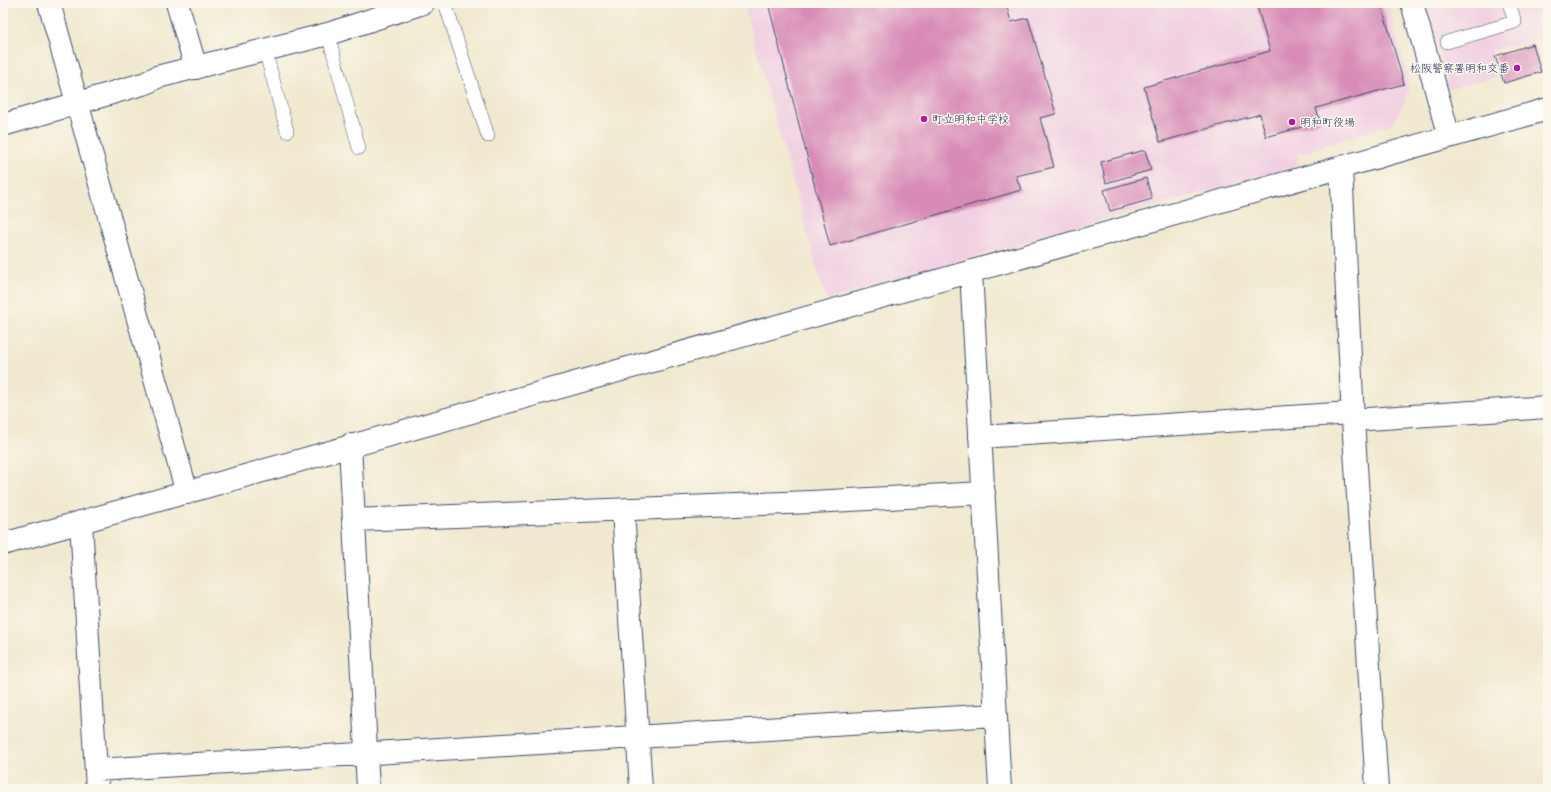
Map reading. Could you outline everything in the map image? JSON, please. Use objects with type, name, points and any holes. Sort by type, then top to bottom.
[{"type":"street","points":[[49,3],[186,493]]},
{"type":"street","points":[[177,3],[196,68]]},
{"type":"street","points":[[3,125],[146,83],[157,77],[328,34],[423,3]]},
{"type":"street","points":[[1412,3],[1449,137]]},
{"type":"street","points":[[3,544],[350,445],[1548,109]]},
{"type":"street","points":[[1341,167],[1353,417],[1377,789]]},
{"type":"street","points":[[971,272],[1000,789]]},
{"type":"street","points":[[980,437],[1548,407]]},
{"type":"street","points":[[350,445],[368,789]]},
{"type":"street","points":[[353,520],[811,502],[984,493]]},
{"type":"street","points":[[623,510],[639,736],[641,789]]},
{"type":"street","points":[[81,522],[96,779],[366,754],[996,715]]},
{"type":"lane","points":[[445,3],[488,136]]},
{"type":"lane","points":[[1447,42],[1515,22],[1509,3]]},
{"type":"lane","points":[[328,34],[359,148]]},
{"type":"lane","points":[[265,50],[287,131]]},
{"type":"shaded area","points":[[743,3],[1387,3],[1408,74],[1408,91],[1402,108],[1391,124],[1298,154],[1299,167],[1101,220],[826,301]]},
{"type":"shaded area","points":[[1424,3],[1548,3],[1548,36],[1491,51],[1497,77],[1449,89]]},
{"type":"building","name":"町立明和中学校","points":[[768,3],[1006,3],[1011,22],[1028,18],[1056,114],[1040,118],[1054,167],[1016,176],[1021,190],[830,246]]},
{"type":"building","points":[[1256,3],[1381,3],[1404,84],[1316,108],[1320,122],[1266,137],[1260,114],[1160,142],[1144,87],[1270,51]]},
{"type":"building","points":[[1533,44],[1541,72],[1504,83],[1495,56]]},
{"type":"building","points":[[1145,150],[1151,170],[1106,183],[1101,162]]},
{"type":"building","points":[[1146,178],[1152,199],[1110,211],[1104,190]]},
{"type":"place","name":"松阪警察署明和交番","points":[[1517,68]]},
{"type":"place","name":"町立明和中学校","points":[[924,119]]},
{"type":"place","name":"明和町役場","points":[[1292,122]]}]
